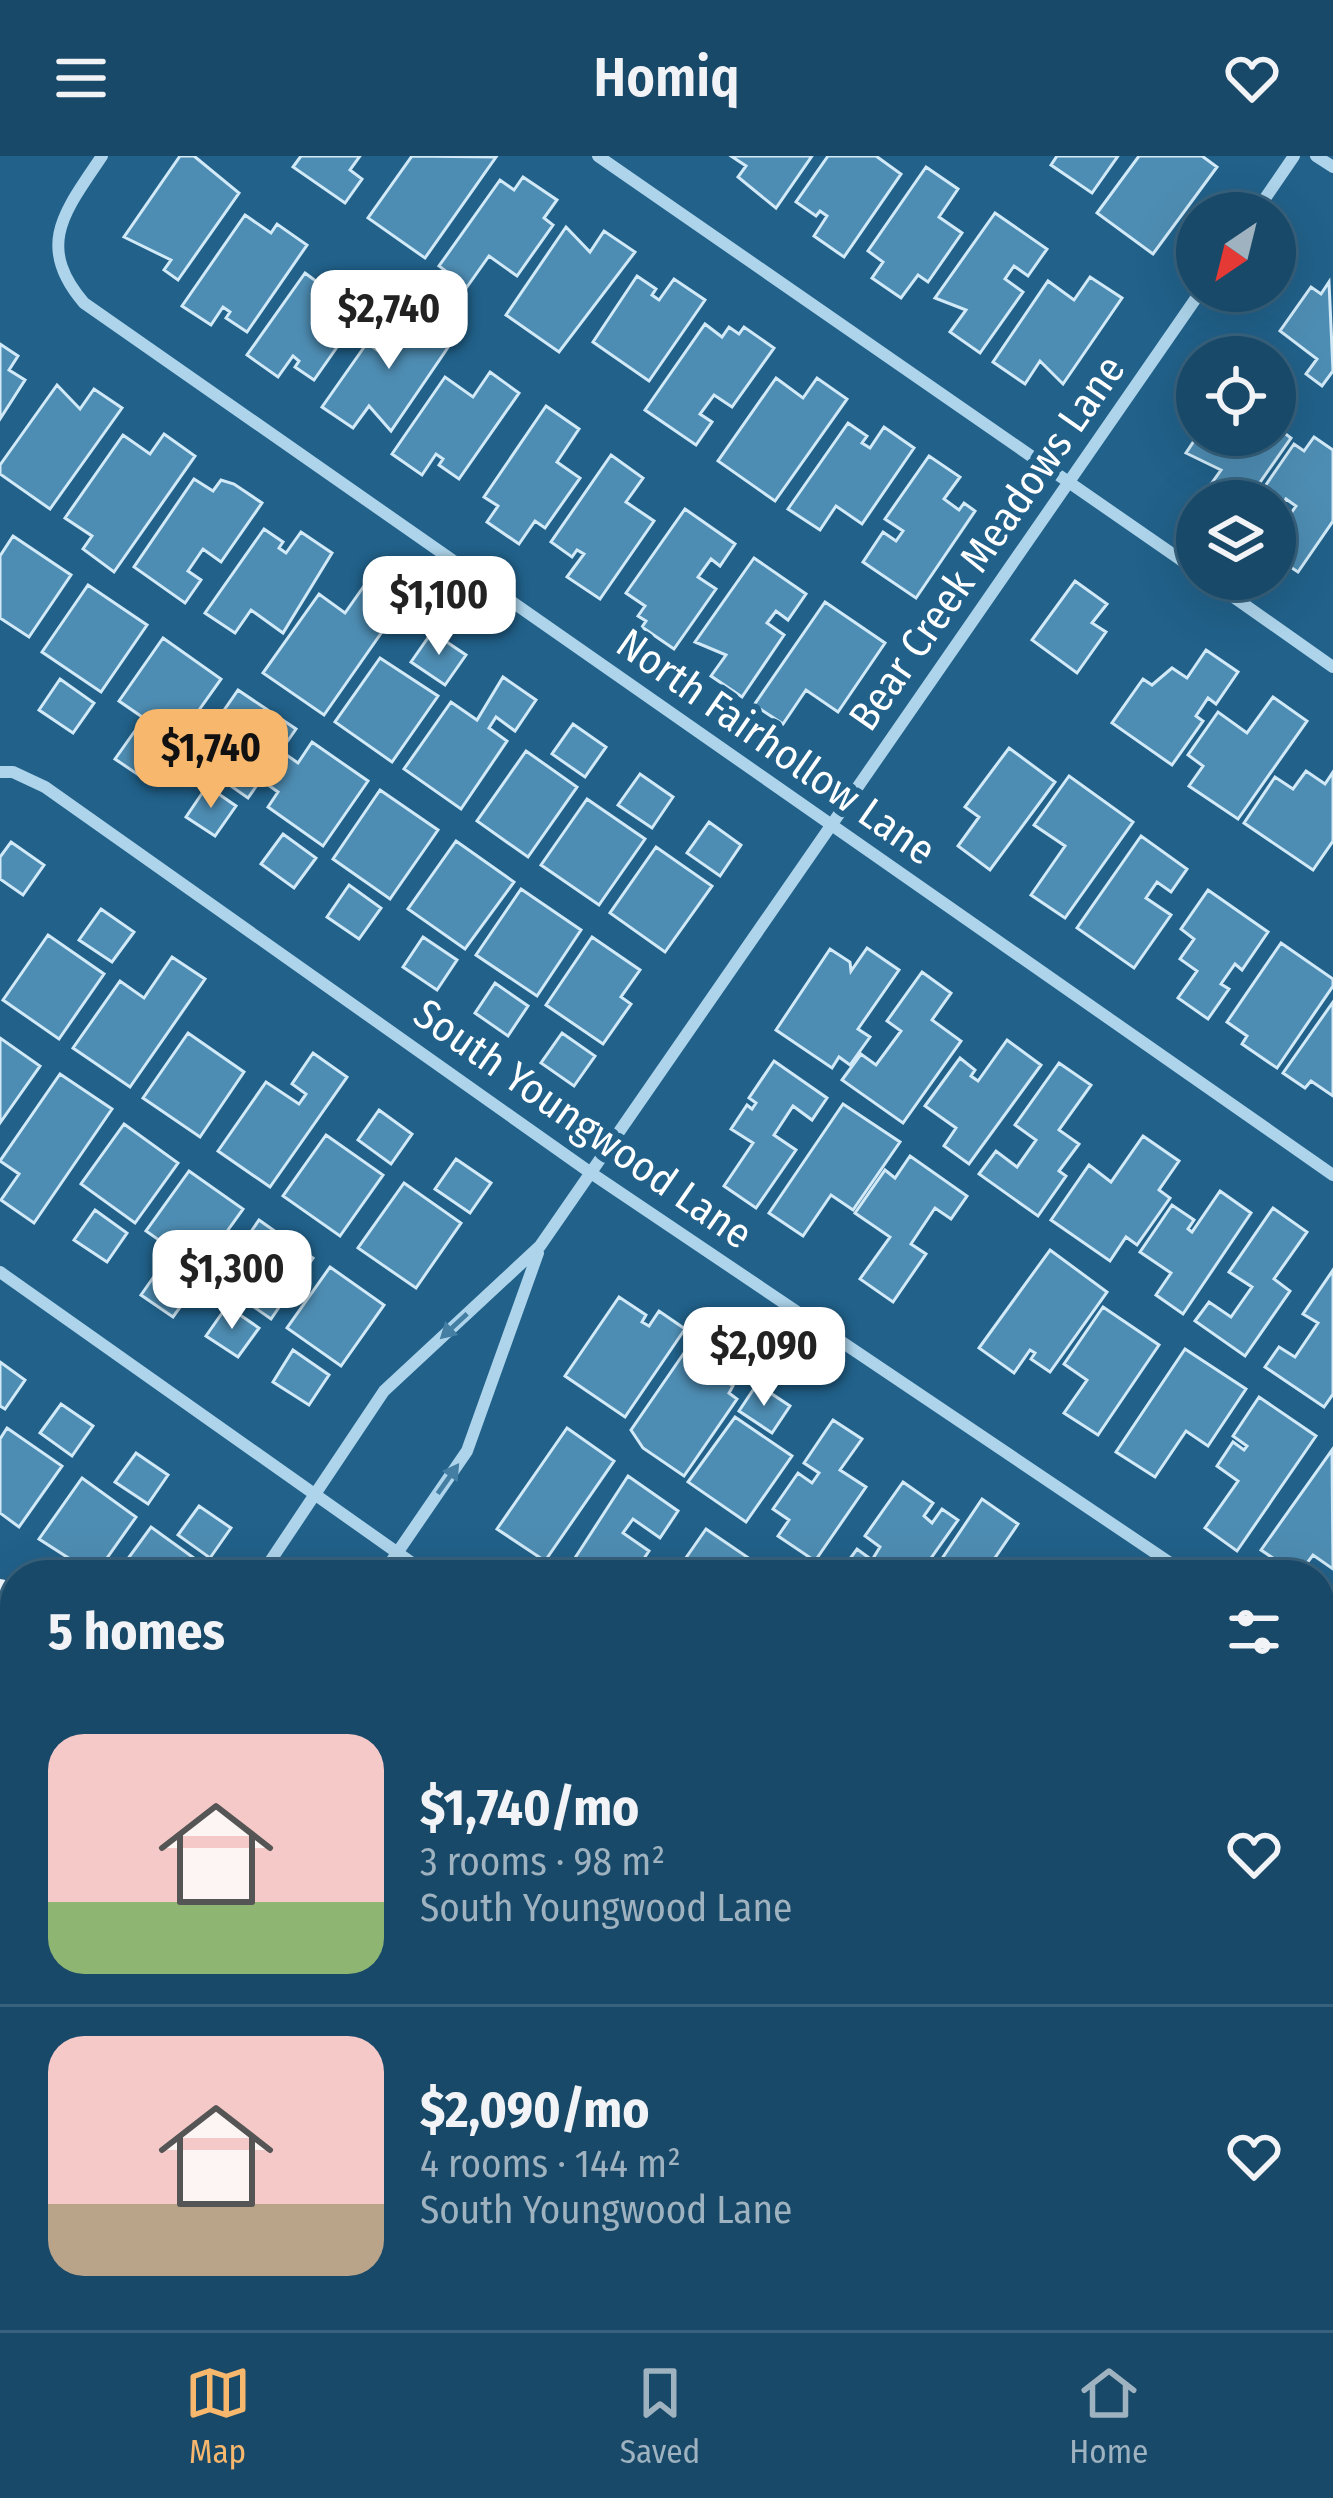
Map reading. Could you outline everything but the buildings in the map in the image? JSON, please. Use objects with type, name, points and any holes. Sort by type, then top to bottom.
[{"type":"street","name":"North Fairhollow Lane","points":[[102,156],[63,218],[55,248],[64,280],[84,303],[1333,1175]]},
{"type":"street","points":[[598,156],[1176,556]]},
{"type":"street","points":[[1269,192],[1294,156]]},
{"type":"street","points":[[1316,156],[1333,167]]},
{"type":"street","name":"Bear Creek Meadows Lane","points":[[270,1560],[384,1390],[540,1246],[1186,312]]},
{"type":"street","points":[[1238,600],[1333,667]]},
{"type":"street","name":"South Youngwood Lane","points":[[0,772],[13,772],[45,787],[591,1173],[1166,1560]]},
{"type":"street","name":"Bear Creek Meadows Lane","points":[[392,1560],[467,1451],[540,1246]]},
{"type":"street","points":[[0,1272],[407,1560]]}]
